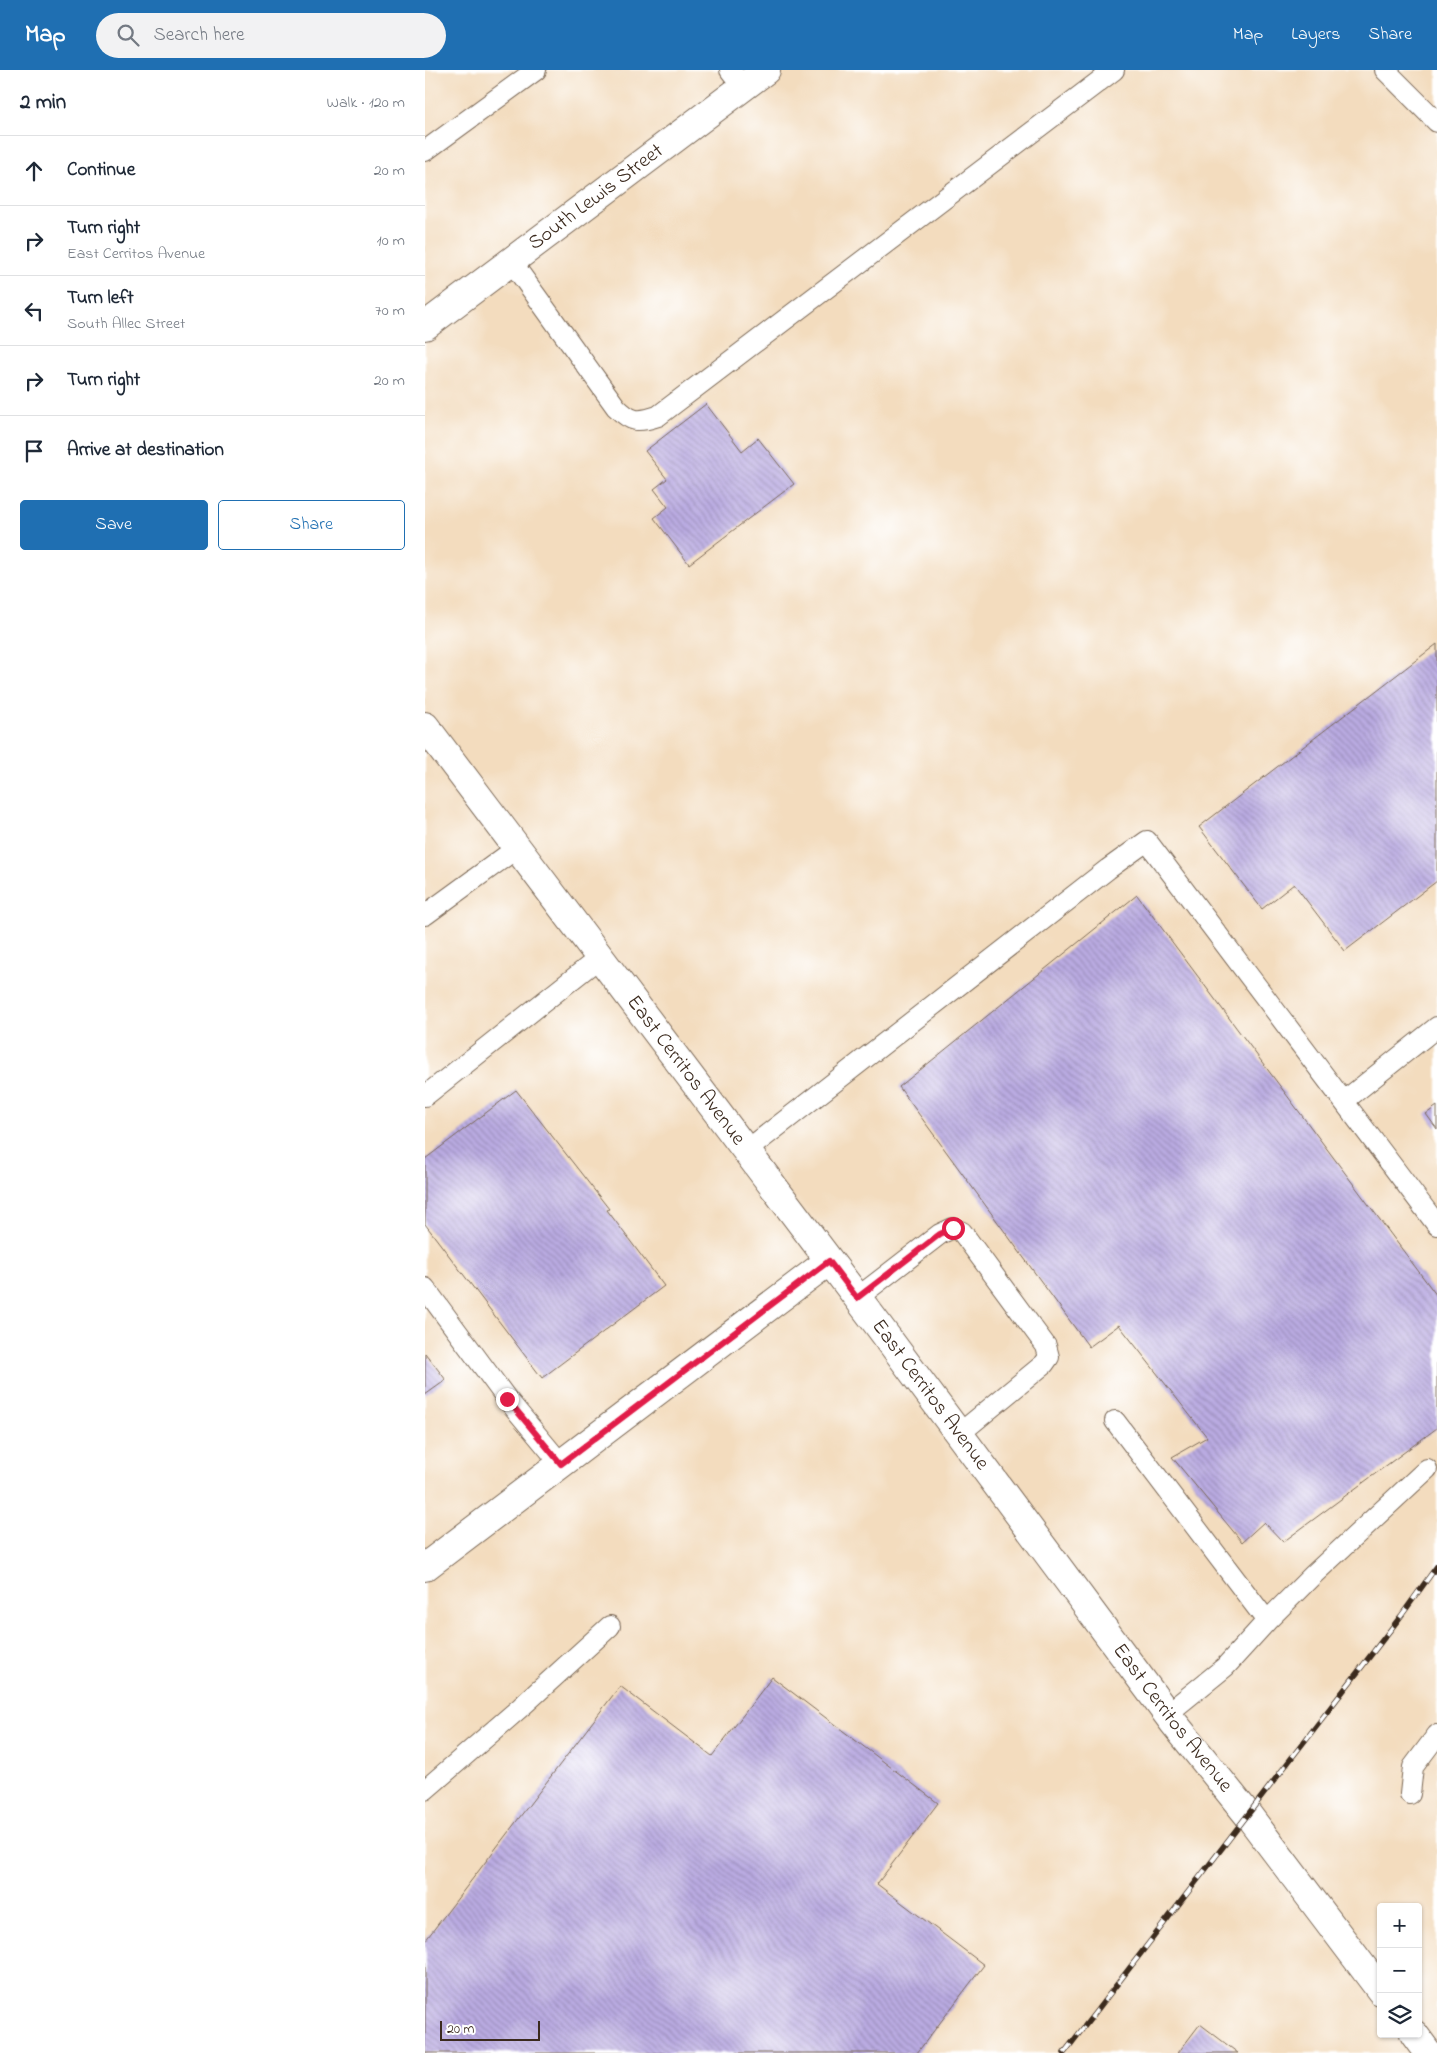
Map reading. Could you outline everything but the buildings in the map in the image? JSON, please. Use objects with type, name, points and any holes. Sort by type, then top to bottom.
[{"type":"main road","name":"South Lewis Street","points":[[425,326],[511,261],[736,79],[766,70]]},
{"type":"main road","name":"East Cerritos Avenue","points":[[425,726],[857,1298],[1167,1714],[1248,1815],[1377,1986]]},
{"type":"main road","points":[[425,1566],[829,1261]]},
{"type":"main road","points":[[1417,2038],[1428,2053]]},
{"type":"lane","points":[[425,151],[536,70]]},
{"type":"lane","points":[[511,261],[616,407],[626,417],[634,421],[645,421],[658,416],[1114,70]]},
{"type":"lane","points":[[1385,70],[1437,122]]},
{"type":"lane","points":[[746,1151],[1092,881],[1147,841],[1437,1225]]},
{"type":"lane","points":[[425,916],[517,848]]},
{"type":"lane","points":[[425,1096],[599,958]]},
{"type":"lane","points":[[1344,1101],[1437,1027]]},
{"type":"lane","points":[[857,1298],[940,1234],[953,1228],[963,1232],[1046,1346],[1049,1357],[1044,1364],[959,1434]]},
{"type":"lane","points":[[425,1288],[507,1399],[561,1464]]},
{"type":"lane","points":[[1115,1422],[1267,1622]]},
{"type":"lane","points":[[1167,1714],[1225,1667],[1313,1575],[1427,1469]]},
{"type":"lane","points":[[425,1790],[521,1707],[610,1626]]},
{"type":"lane","points":[[1410,1794],[1413,1767],[1437,1735]]},
{"type":"railway","points":[[1064,2053],[1401,1616],[1437,1566]]},
{"type":"route","points":[[507,1399],[561,1464],[829,1261],[857,1298],[940,1234],[953,1228]]}]
